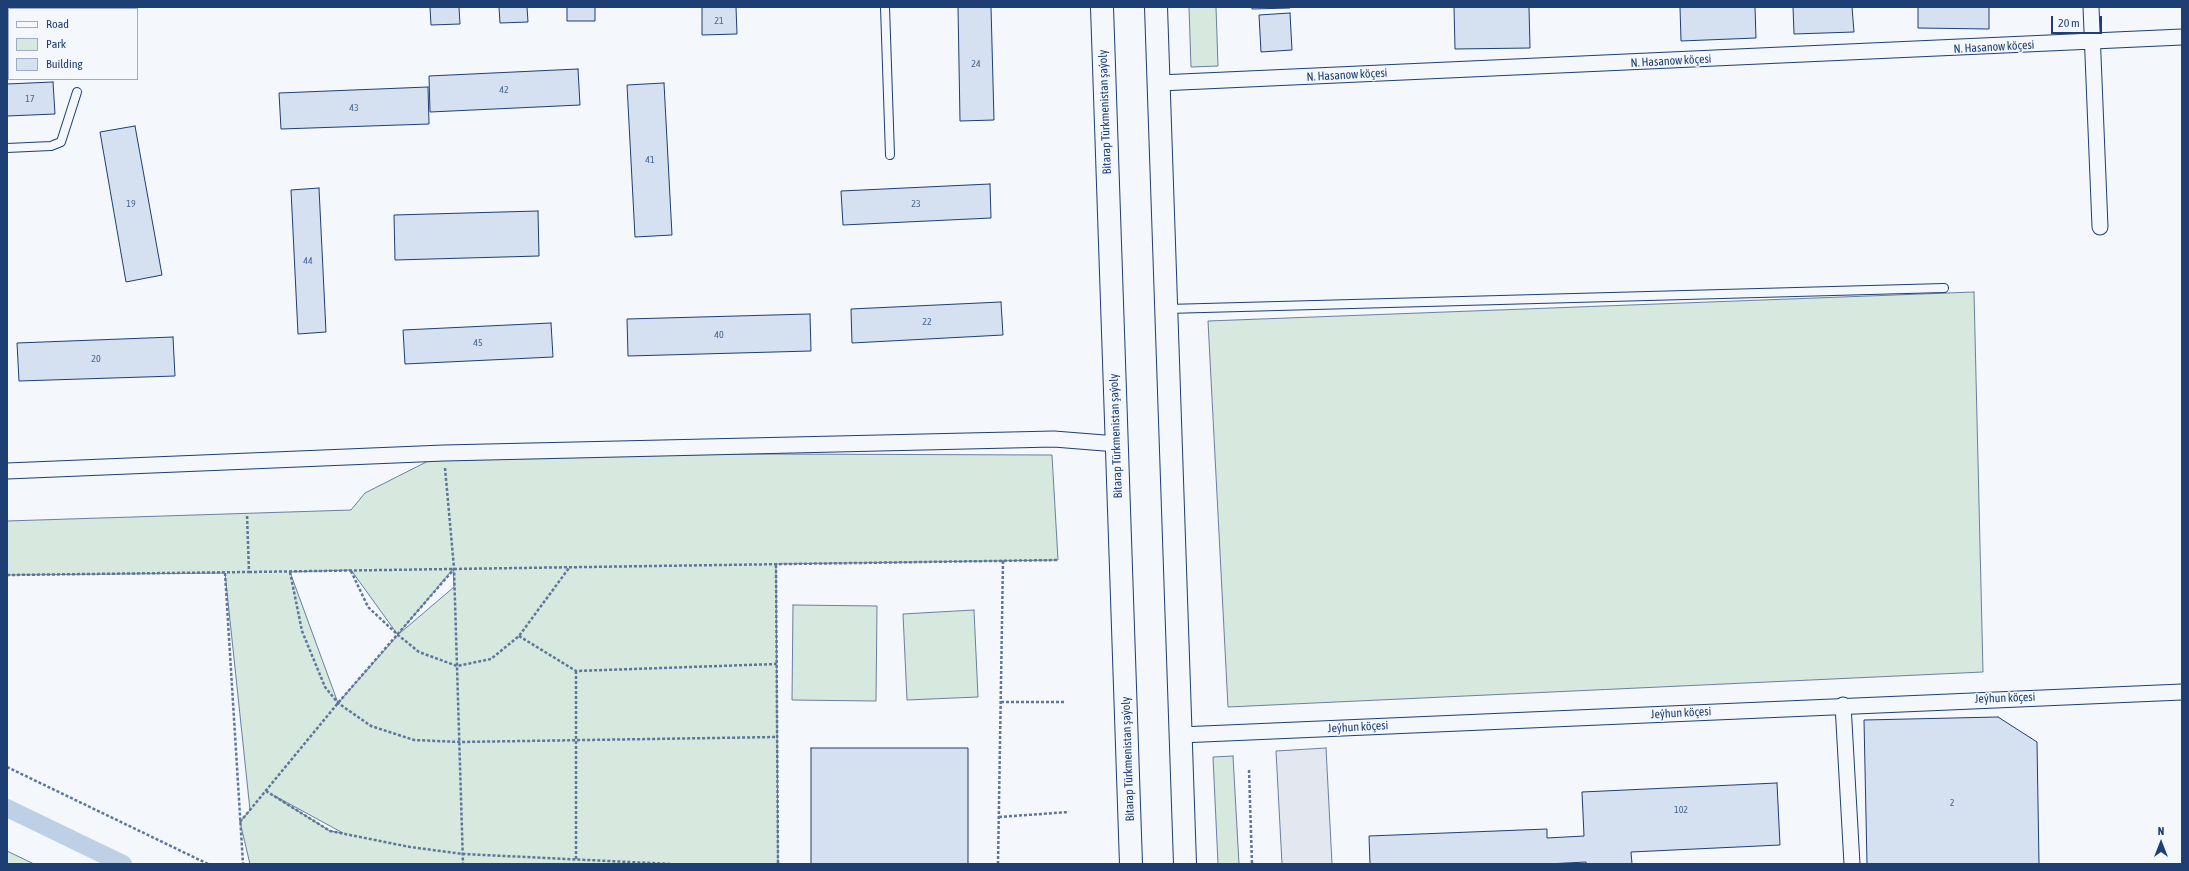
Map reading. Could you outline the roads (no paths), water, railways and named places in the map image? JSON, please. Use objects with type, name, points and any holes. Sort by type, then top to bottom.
[{"type":"main road","name":"Bitarap Türkmenistan şaýoly","points":[[1102,7],[1131,864]]},
{"type":"main road","points":[[1156,7],[1185,864]]},
{"type":"street","points":[[2091,7],[2100,227]]},
{"type":"street","name":"N. Hasanow köçesi","points":[[1159,83],[2182,37]]},
{"type":"street","points":[[7,471],[444,453],[1046,439],[1117,444]]},
{"type":"street","name":"Jeýhun köçesi","points":[[1180,736],[1843,705],[2182,692]]},
{"type":"street","points":[[1843,705],[1852,864]]},
{"type":"lane","points":[[885,7],[890,155]]},
{"type":"lane","points":[[7,148],[51,146],[61,142],[77,92]]},
{"type":"lane","points":[[1166,309],[1944,288]]},
{"type":"waterway","points":[[7,808],[123,864]]}]
